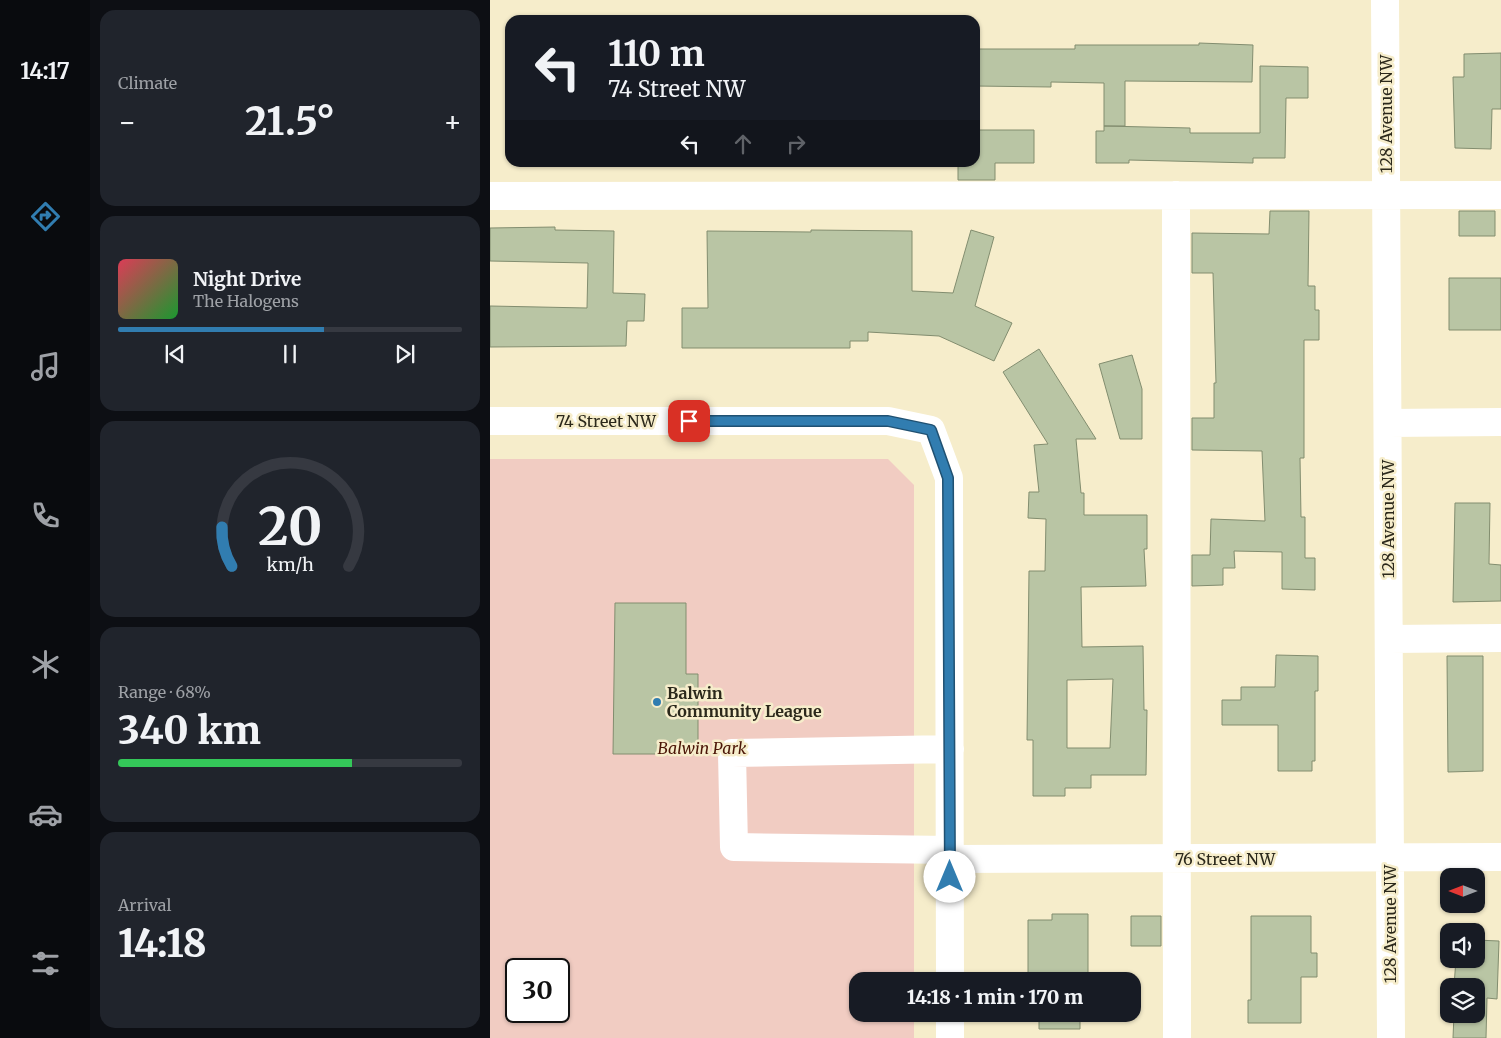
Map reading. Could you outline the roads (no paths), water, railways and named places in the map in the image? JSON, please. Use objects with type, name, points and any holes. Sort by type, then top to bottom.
[{"type":"street","name":"128 Avenue NW","points":[[1385,0],[1391,1038]]},
{"type":"street","points":[[1176,195],[1177,1038]]},
{"type":"street","points":[[490,196],[1501,195]]},
{"type":"street","name":"74 Street NW","points":[[490,421],[888,421],[931,430],[948,478],[950,748]]},
{"type":"street","points":[[1388,424],[1501,422]]},
{"type":"street","points":[[1389,639],[1501,638]]},
{"type":"street","points":[[950,748],[950,972]]},
{"type":"street","name":"76 Street NW","points":[[950,748],[732,753],[734,847],[950,855],[1177,860],[1501,857]]},
{"type":"street","points":[[950,1022],[950,1038]]},
{"type":"place","name":"Balwin Community League","points":[[657,702]]},
{"type":"park label","name":"Balwin Park","points":[[702,748]]}]
